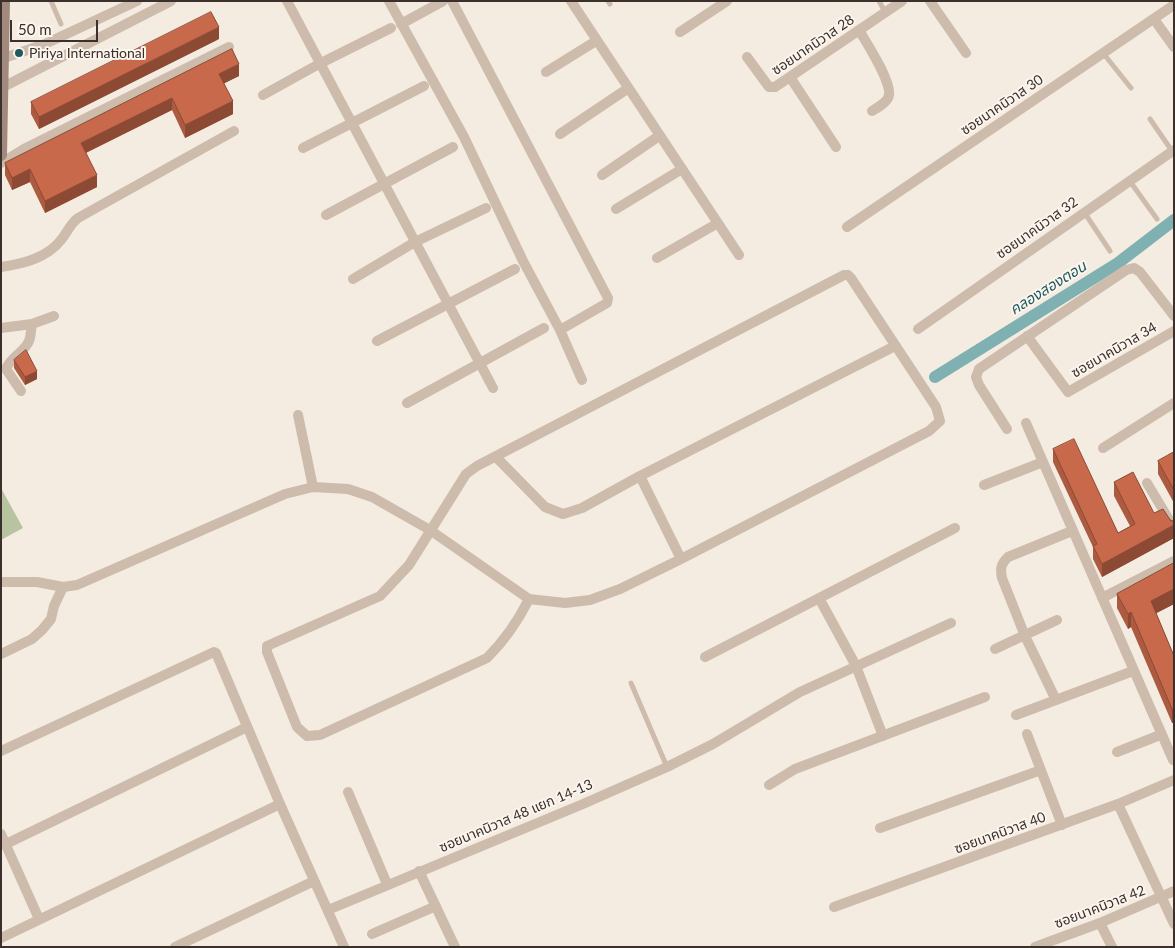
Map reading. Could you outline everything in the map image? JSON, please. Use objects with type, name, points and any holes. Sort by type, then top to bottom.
[{"type":"street","points":[[4,58],[45,44],[137,1]]},
{"type":"street","points":[[3,87],[171,1]]},
{"type":"street","points":[[389,1],[396,26],[464,137],[523,261],[560,330],[582,380]]},
{"type":"street","points":[[263,95],[319,64],[443,1]]},
{"type":"street","points":[[452,1],[608,298],[607,303],[560,330]]},
{"type":"street","points":[[570,1],[739,255]]},
{"type":"street","points":[[680,32],[727,1]]},
{"type":"street","name":"ซอยนาคนิวาส 28","points":[[747,57],[768,87],[775,86],[902,1]]},
{"type":"street","points":[[930,1],[966,53]]},
{"type":"street","points":[[290,2],[319,64],[493,388]]},
{"type":"street","points":[[1,154],[4,4]]},
{"type":"street","name":"ซอยนาคนิวาส 30","points":[[847,227],[1174,6]]},
{"type":"street","points":[[1154,19],[1174,47]]},
{"type":"street","points":[[859,30],[884,75],[889,94],[887,100],[872,111]]},
{"type":"street","points":[[546,72],[596,41]]},
{"type":"street","points":[[1,163],[24,149],[229,47]]},
{"type":"street","points":[[790,76],[836,146]]},
{"type":"street","points":[[303,148],[424,86]]},
{"type":"street","points":[[560,134],[627,89]]},
{"type":"street","points":[[1,267],[20,265],[42,256],[58,244],[67,234],[72,222],[78,218],[234,131]]},
{"type":"street","points":[[602,175],[659,136]]},
{"type":"street","points":[[326,214],[453,147]]},
{"type":"street","name":"ซอยนาคนิวาส 32","points":[[918,329],[1173,151]]},
{"type":"street","points":[[616,209],[682,169]]},
{"type":"street","points":[[352,279],[416,242],[486,208]]},
{"type":"street","points":[[657,258],[718,223]]},
{"type":"street","points":[[1007,429],[979,385],[976,377],[979,369],[1027,336],[1126,270],[1134,268],[1140,272],[1174,316]]},
{"type":"street","points":[[377,341],[515,269]]},
{"type":"street","points":[[1,582],[37,582],[63,587],[77,586],[285,494],[313,487],[348,489],[372,496],[430,530],[530,599],[565,603],[590,600],[681,559],[929,431],[940,421],[936,407],[848,275],[844,275],[477,466],[466,474],[430,530],[409,565],[380,596],[266,648],[266,652],[297,727],[307,736],[320,735],[487,658],[518,621],[530,599]]},
{"type":"street","points":[[1,328],[32,324],[54,316]]},
{"type":"street","points":[[21,391],[6,369],[30,340],[32,324]]},
{"type":"street","points":[[407,403],[544,328]]},
{"type":"street","name":"ซอยนาคนิวาส 34","points":[[1027,336],[1068,392],[1174,331]]},
{"type":"street","points":[[496,457],[545,507],[563,514],[582,508],[640,476],[896,346]]},
{"type":"street","points":[[1103,448],[1174,403]]},
{"type":"street","points":[[298,415],[313,487]]},
{"type":"street","points":[[1026,423],[1172,760]]},
{"type":"street","points":[[984,485],[1042,462]]},
{"type":"street","points":[[640,476],[681,559]]},
{"type":"street","points":[[1147,483],[1174,528]]},
{"type":"street","points":[[705,657],[955,528]]},
{"type":"street","points":[[1056,700],[1025,636],[1002,578],[1002,563],[1008,557],[1072,531]]},
{"type":"street","points":[[1102,598],[1174,561]]},
{"type":"street","points":[[1,654],[32,639],[42,630],[51,619],[54,606],[63,587]]},
{"type":"street","points":[[819,598],[856,666],[883,736]]},
{"type":"street","points":[[996,649],[1057,620]]},
{"type":"street","name":"ซอยนาคนิวาส 48 แยก 14-13","points":[[328,910],[667,767],[713,744],[800,692],[951,623]]},
{"type":"street","points":[[1,751],[214,652],[217,654],[280,804],[344,947]]},
{"type":"street","points":[[1016,715],[1133,671]]},
{"type":"street","points":[[769,785],[795,770],[985,696]]},
{"type":"street","points":[[6,844],[247,727]]},
{"type":"street","points":[[1027,734],[1062,825]]},
{"type":"street","points":[[1117,752],[1160,735]]},
{"type":"street","points":[[880,828],[1041,770]]},
{"type":"street","name":"ซอยนาคนิวาส 40","points":[[834,907],[1062,825],[1174,780]]},
{"type":"street","points":[[348,792],[387,884]]},
{"type":"street","points":[[1,938],[280,804]]},
{"type":"street","points":[[1118,804],[1174,924]]},
{"type":"street","points":[[1,834],[39,919]]},
{"type":"street","points":[[420,871],[455,947]]},
{"type":"street","points":[[175,947],[314,881]]},
{"type":"street","name":"ซอยนาคนิวาส 42","points":[[1035,947],[1100,924],[1174,892]]},
{"type":"street","points":[[372,934],[436,906]]},
{"type":"street","points":[[1100,924],[1112,947]]},
{"type":"lane","points":[[51,1],[61,24]]},
{"type":"lane","points":[[879,1],[886,12]]},
{"type":"lane","points":[[1103,53],[1131,88]]},
{"type":"lane","points":[[1150,119],[1173,151]]},
{"type":"lane","points":[[1130,180],[1157,219]]},
{"type":"lane","points":[[1084,212],[1110,251]]},
{"type":"lane","points":[[631,683],[667,767]]},
{"type":"green space","points":[[1,488],[23,528],[1,540]]},
{"type":"building","points":[[211,12],[219,27],[39,117],[31,102]]},
{"type":"building","points":[[232,49],[239,64],[219,74],[233,101],[185,125],[172,98],[81,143],[97,175],[45,201],[30,169],[12,178],[5,163]]},
{"type":"building","points":[[26,350],[37,371],[25,377],[14,360]]},
{"type":"building","points":[[1074,439],[1118,533],[1135,524],[1114,482],[1133,472],[1154,513],[1163,509],[1171,521],[1174,521],[1174,525],[1102,564],[1093,546],[1097,544],[1053,449]]},
{"type":"building","points":[[1174,452],[1174,490],[1158,461]]},
{"type":"building","points":[[1174,563],[1174,589],[1151,601],[1174,656],[1174,708],[1172,709],[1131,612],[1128,614],[1117,594]]},
{"type":"waterway","name":"คลองสองตอน","points":[[935,377],[1118,263],[1174,220]]},
{"type":"place","name":"Piriya International","points":[[19,53]]}]
